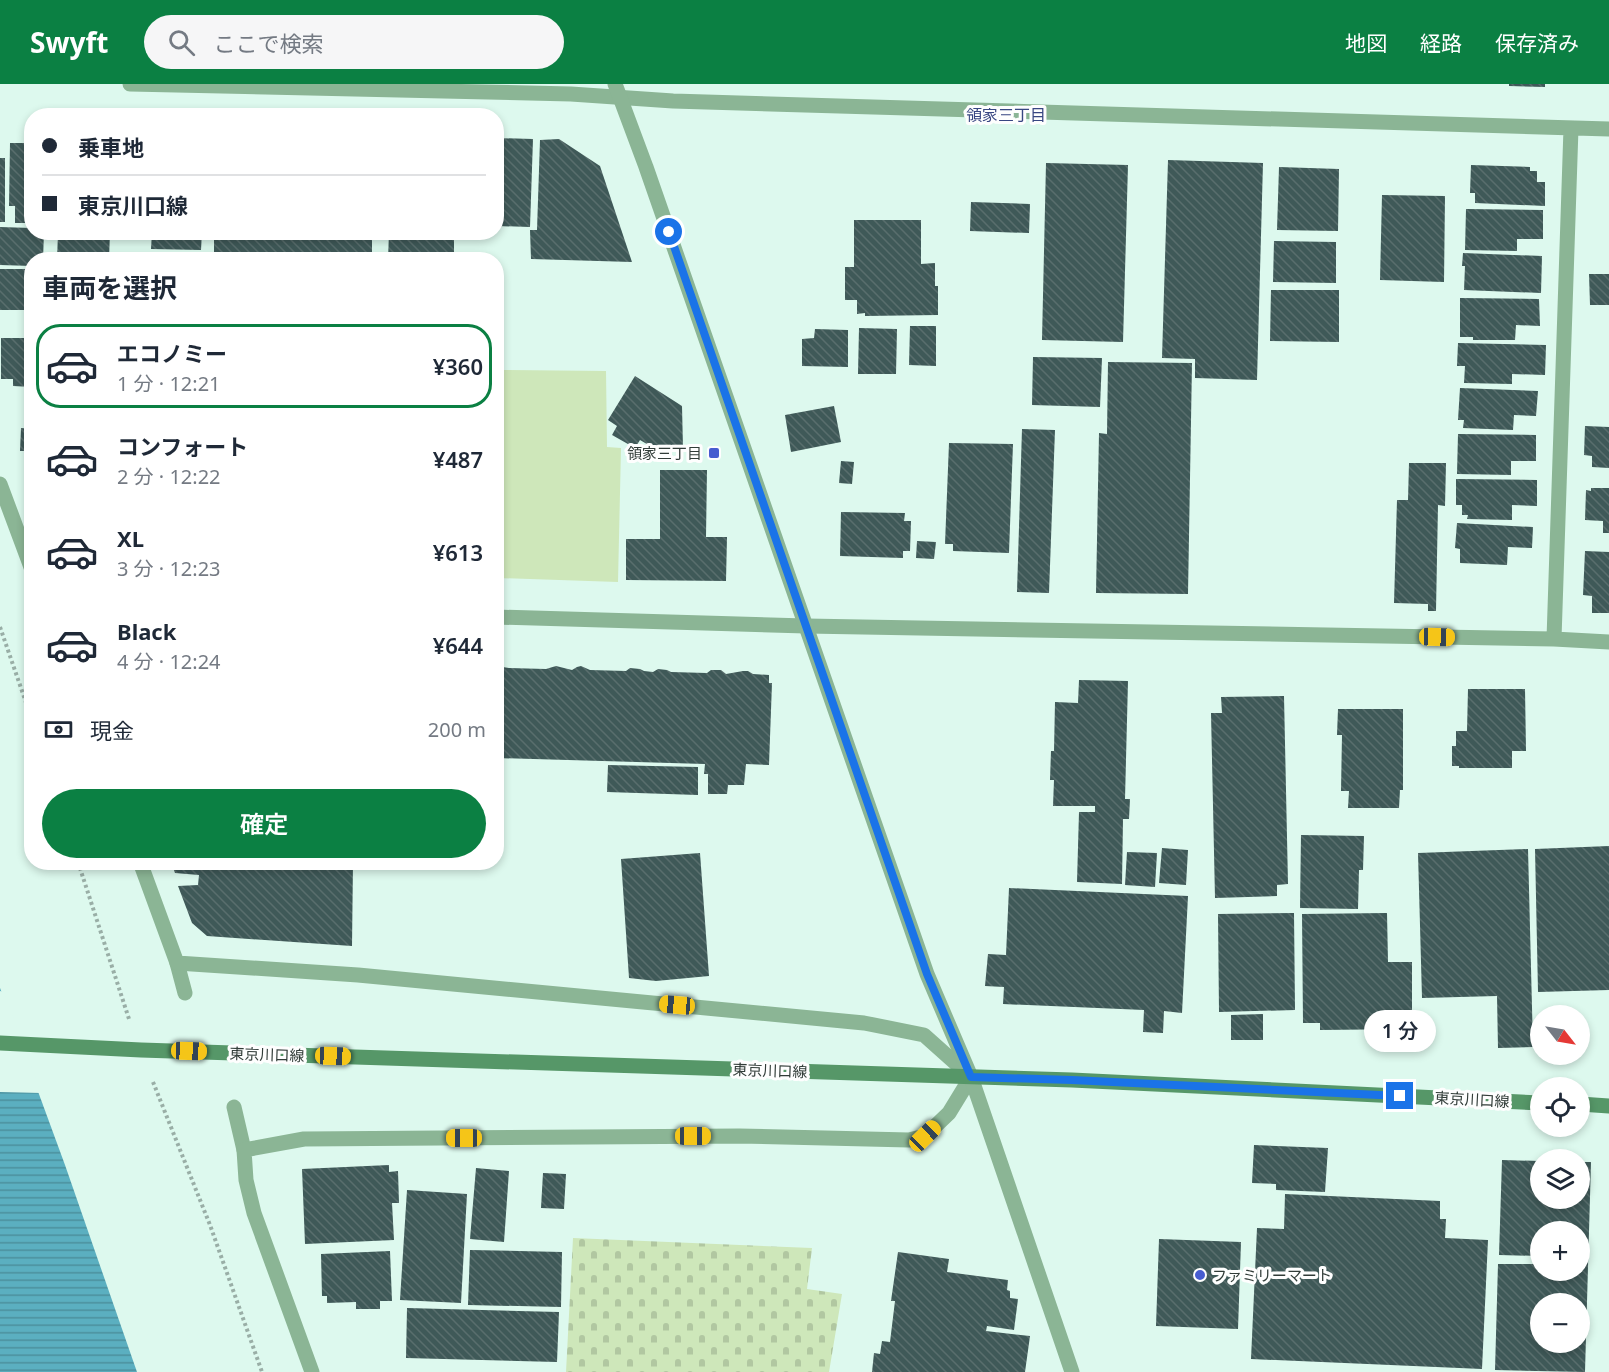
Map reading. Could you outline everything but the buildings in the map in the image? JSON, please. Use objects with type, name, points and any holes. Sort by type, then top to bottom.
[{"type":"main road","name":"東京川口線","points":[[0,1043],[1072,1080],[1530,1103]]},
{"type":"main road","points":[[1590,1105],[1609,1106]]},
{"type":"street","points":[[130,84],[571,94],[618,91],[673,102],[1609,129]]},
{"type":"street","points":[[618,91],[927,974],[971,1077],[1072,1372]]},
{"type":"street","points":[[1554,639],[1571,128]]},
{"type":"street","points":[[0,484],[24,548]]},
{"type":"street","points":[[504,617],[806,626],[1554,639],[1609,642]]},
{"type":"street","points":[[143,870],[177,963],[185,993]]},
{"type":"street","points":[[177,963],[358,975],[864,1023],[924,1035],[971,1077]]},
{"type":"street","points":[[244,1150],[304,1139],[739,1136],[909,1140],[925,1136],[949,1113],[971,1077]]},
{"type":"street","points":[[234,1107],[244,1150],[246,1180],[254,1213],[312,1372]]},
{"type":"path","points":[[0,627],[24,697]]},
{"type":"path","points":[[81,870],[128,1014]]},
{"type":"path","points":[[159,1096],[210,1225],[262,1372]]},
{"type":"green space","points":[[504,370],[606,371],[607,447],[621,448],[618,582],[504,578]]},
{"type":"green space","points":[[573,1238],[812,1248],[807,1289],[842,1294],[829,1372],[566,1372]]},
{"type":"water","points":[[0,988],[65,1165],[137,1372],[0,1372]]},
{"type":"pier","points":[[0,991],[4,992],[41,1093],[0,1092]]},
{"type":"place","name":"領家三丁目","points":[[714,453]]},
{"type":"place","name":"ファミリーマート","points":[[1200,1275]]},
{"type":"district","name":"領家三丁目","points":[[1006,115]]},
{"type":"route","points":[[669,232],[927,974],[971,1077],[1400,1096]]}]
